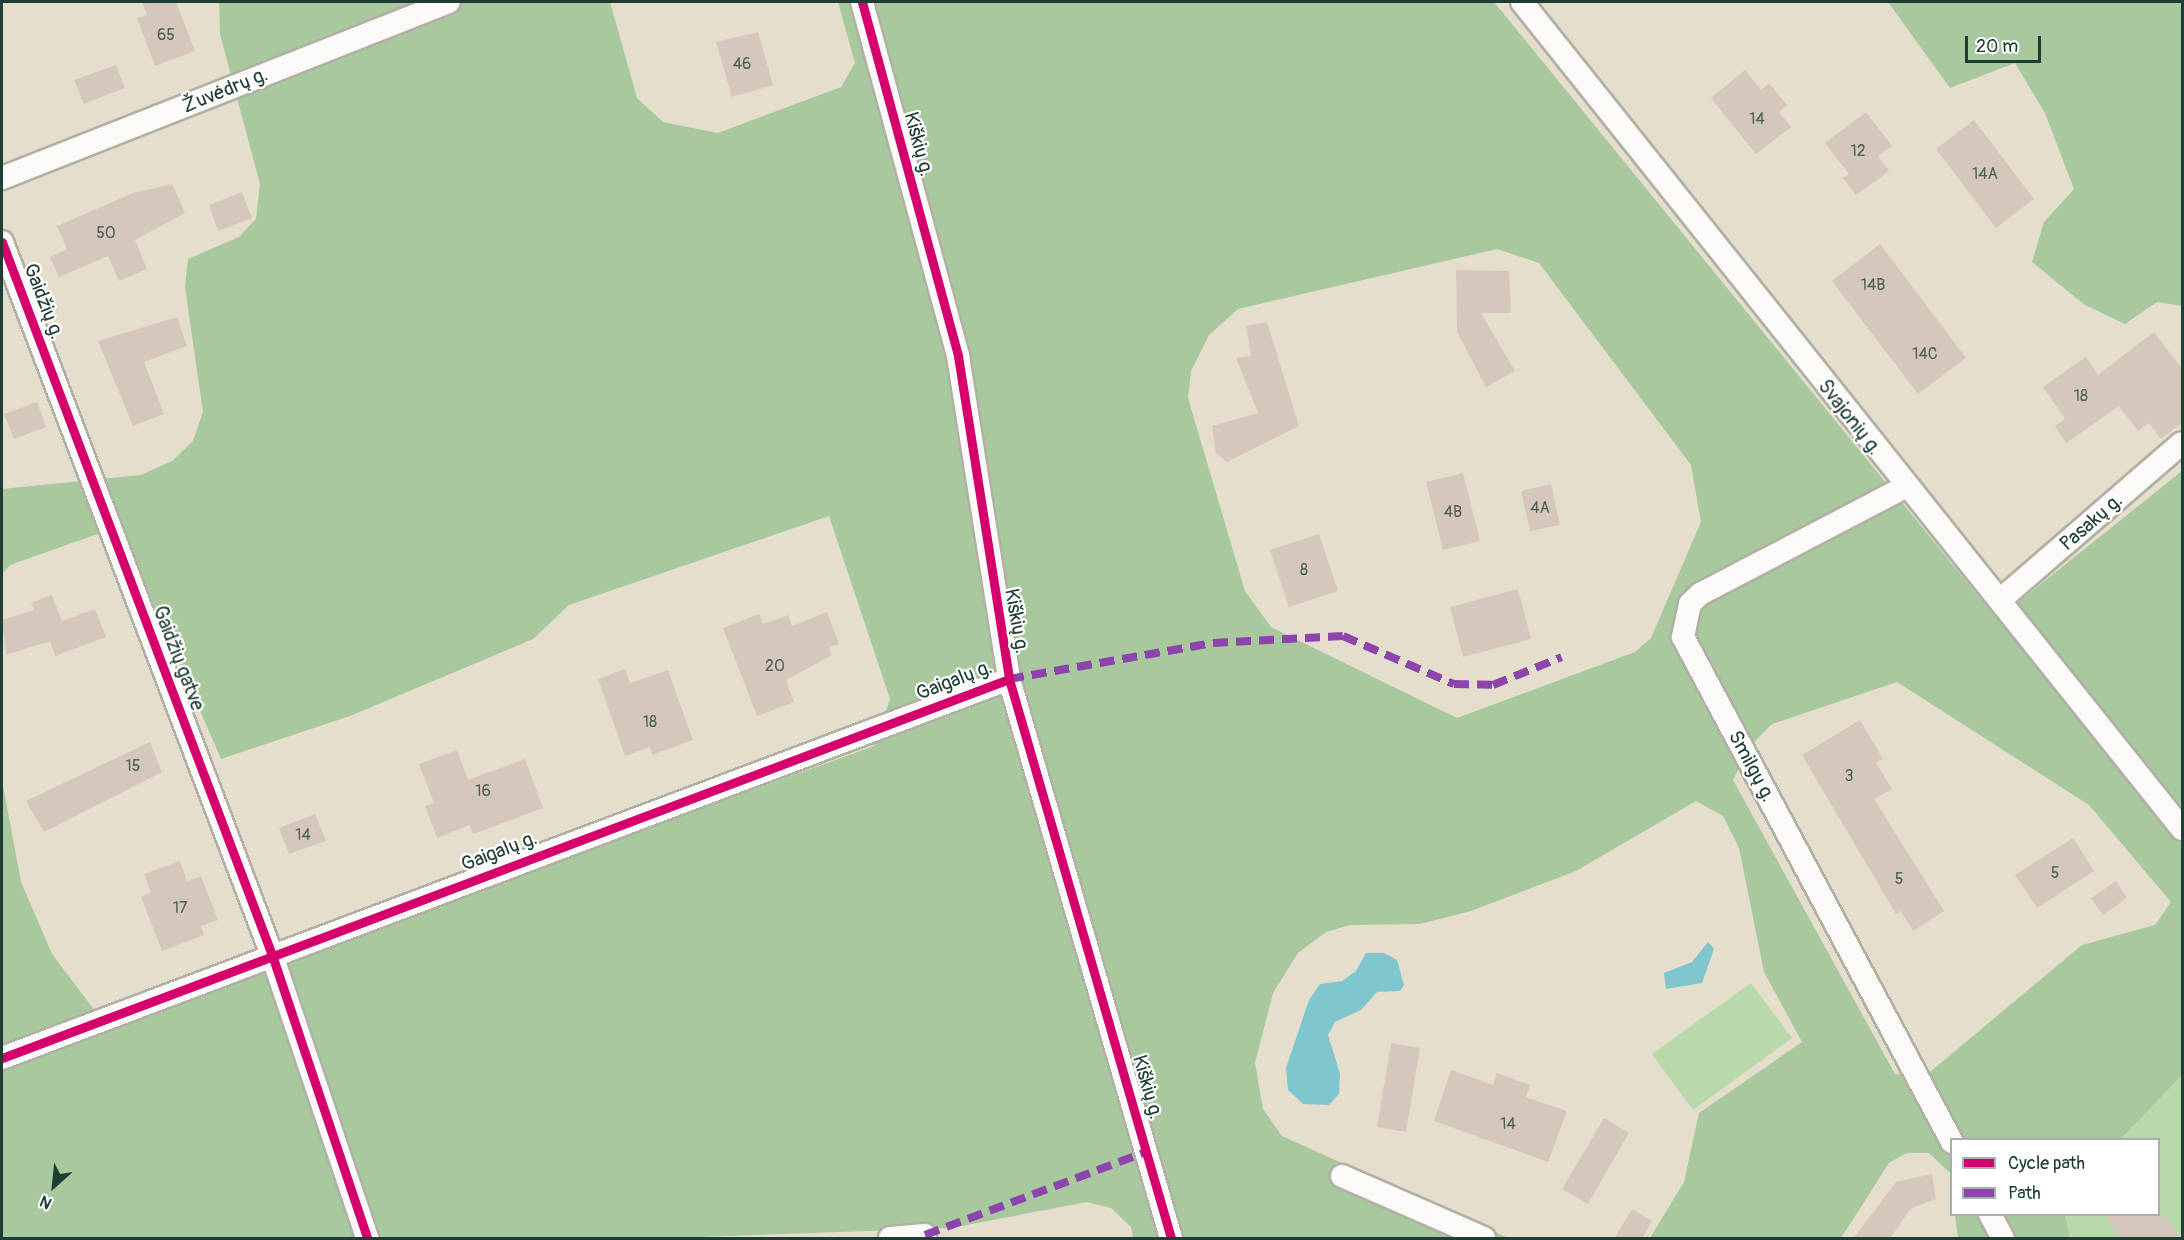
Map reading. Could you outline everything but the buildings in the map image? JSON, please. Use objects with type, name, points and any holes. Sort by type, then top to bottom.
[{"type":"street","name":"Žuvėdrų g.","points":[[2,178],[449,2]]},
{"type":"street","name":"Kiškių g.","points":[[862,2],[958,356],[1009,679],[1171,1239]]},
{"type":"street","name":"Svajonių g.","points":[[1522,2],[1905,488],[2000,600],[2182,829]]},
{"type":"street","name":"Gaidžių g.","points":[[2,242],[53,373]]},
{"type":"street","name":"Gaidžių gatve","points":[[53,373],[272,955],[367,1239]]},
{"type":"street","name":"Pasakų g.","points":[[2000,600],[2182,443]]},
{"type":"street","name":"Smilgų g.","points":[[1905,488],[1700,594],[1690,604],[1683,637],[1950,1138]]},
{"type":"street","name":"Gaigalų g.","points":[[2,1058],[1009,679]]},
{"type":"street","points":[[1342,1176],[1484,1239]]},
{"type":"street","points":[[1991,1216],[2003,1239]]},
{"type":"street","points":[[890,1239],[925,1235]]},
{"type":"green space","points":[[219,2],[610,2],[637,98],[663,122],[718,133],[841,87],[855,63],[838,2],[1494,2],[1997,619],[2182,471],[2182,1075],[2122,1138],[1950,1138],[1950,1173],[1929,1153],[1907,1153],[1889,1163],[1841,1238],[1650,1238],[1684,1182],[1699,1113],[1802,1042],[1764,972],[1739,848],[1723,816],[1696,801],[1576,871],[1471,911],[1420,924],[1350,925],[1326,932],[1298,953],[1273,993],[1255,1063],[1263,1109],[1282,1136],[1508,1238],[1133,1238],[1131,1227],[1111,1208],[1087,1202],[951,1228],[670,1238],[2,1238],[2,780],[21,882],[52,954],[105,1024],[874,746],[890,699],[829,516],[569,605],[533,639],[350,716],[221,759],[120,526],[10,565],[2,574],[2,489],[141,475],[172,461],[193,441],[203,412],[185,287],[188,259],[239,237],[256,219],[260,184],[220,34]],"holes":[[[1497,249],[1539,263],[1691,465],[1701,522],[1651,638],[1635,652],[1457,718],[1271,627],[1245,591],[1188,398],[1191,371],[1209,335],[1238,309]],[[1897,682],[2089,805],[2171,902],[2155,925],[2082,945],[1924,1077],[1895,1074],[1733,780],[1750,746],[1772,724]]]},
{"type":"green space","points":[[1888,2],[2182,2],[2182,306],[2157,302],[2125,324],[2085,305],[2032,262],[2044,222],[2074,189],[2045,113],[2015,63],[1950,88]]},
{"type":"green space","points":[[1751,983],[1792,1038],[1693,1110],[1652,1054]]},
{"type":"green space","points":[[2182,1075],[2182,1238],[2070,1238],[2065,1216],[2160,1216],[2160,1138],[2122,1138]]},
{"type":"green space","points":[[1955,1216],[2065,1216],[2070,1238],[1958,1238]]},
{"type":"water","points":[[1708,942],[1714,949],[1702,983],[1666,989],[1664,973],[1692,962]]},
{"type":"water","points":[[1366,953],[1384,953],[1397,960],[1404,985],[1400,991],[1377,992],[1361,1010],[1335,1022],[1328,1035],[1340,1074],[1339,1094],[1329,1105],[1303,1104],[1288,1090],[1286,1068],[1309,1000],[1320,984],[1342,981],[1356,971]]},
{"type":"marked path","points":[[1009,679],[1213,643],[1343,636],[1454,684],[1493,685],[1562,657]]},
{"type":"marked path","points":[[925,1235],[1148,1151]]},
{"type":"cycle path","points":[[862,2],[958,356],[1009,679],[1171,1238]]},
{"type":"cycle path","points":[[2,242],[272,955],[367,1238]]},
{"type":"cycle path","points":[[2,1058],[1009,679]]}]
